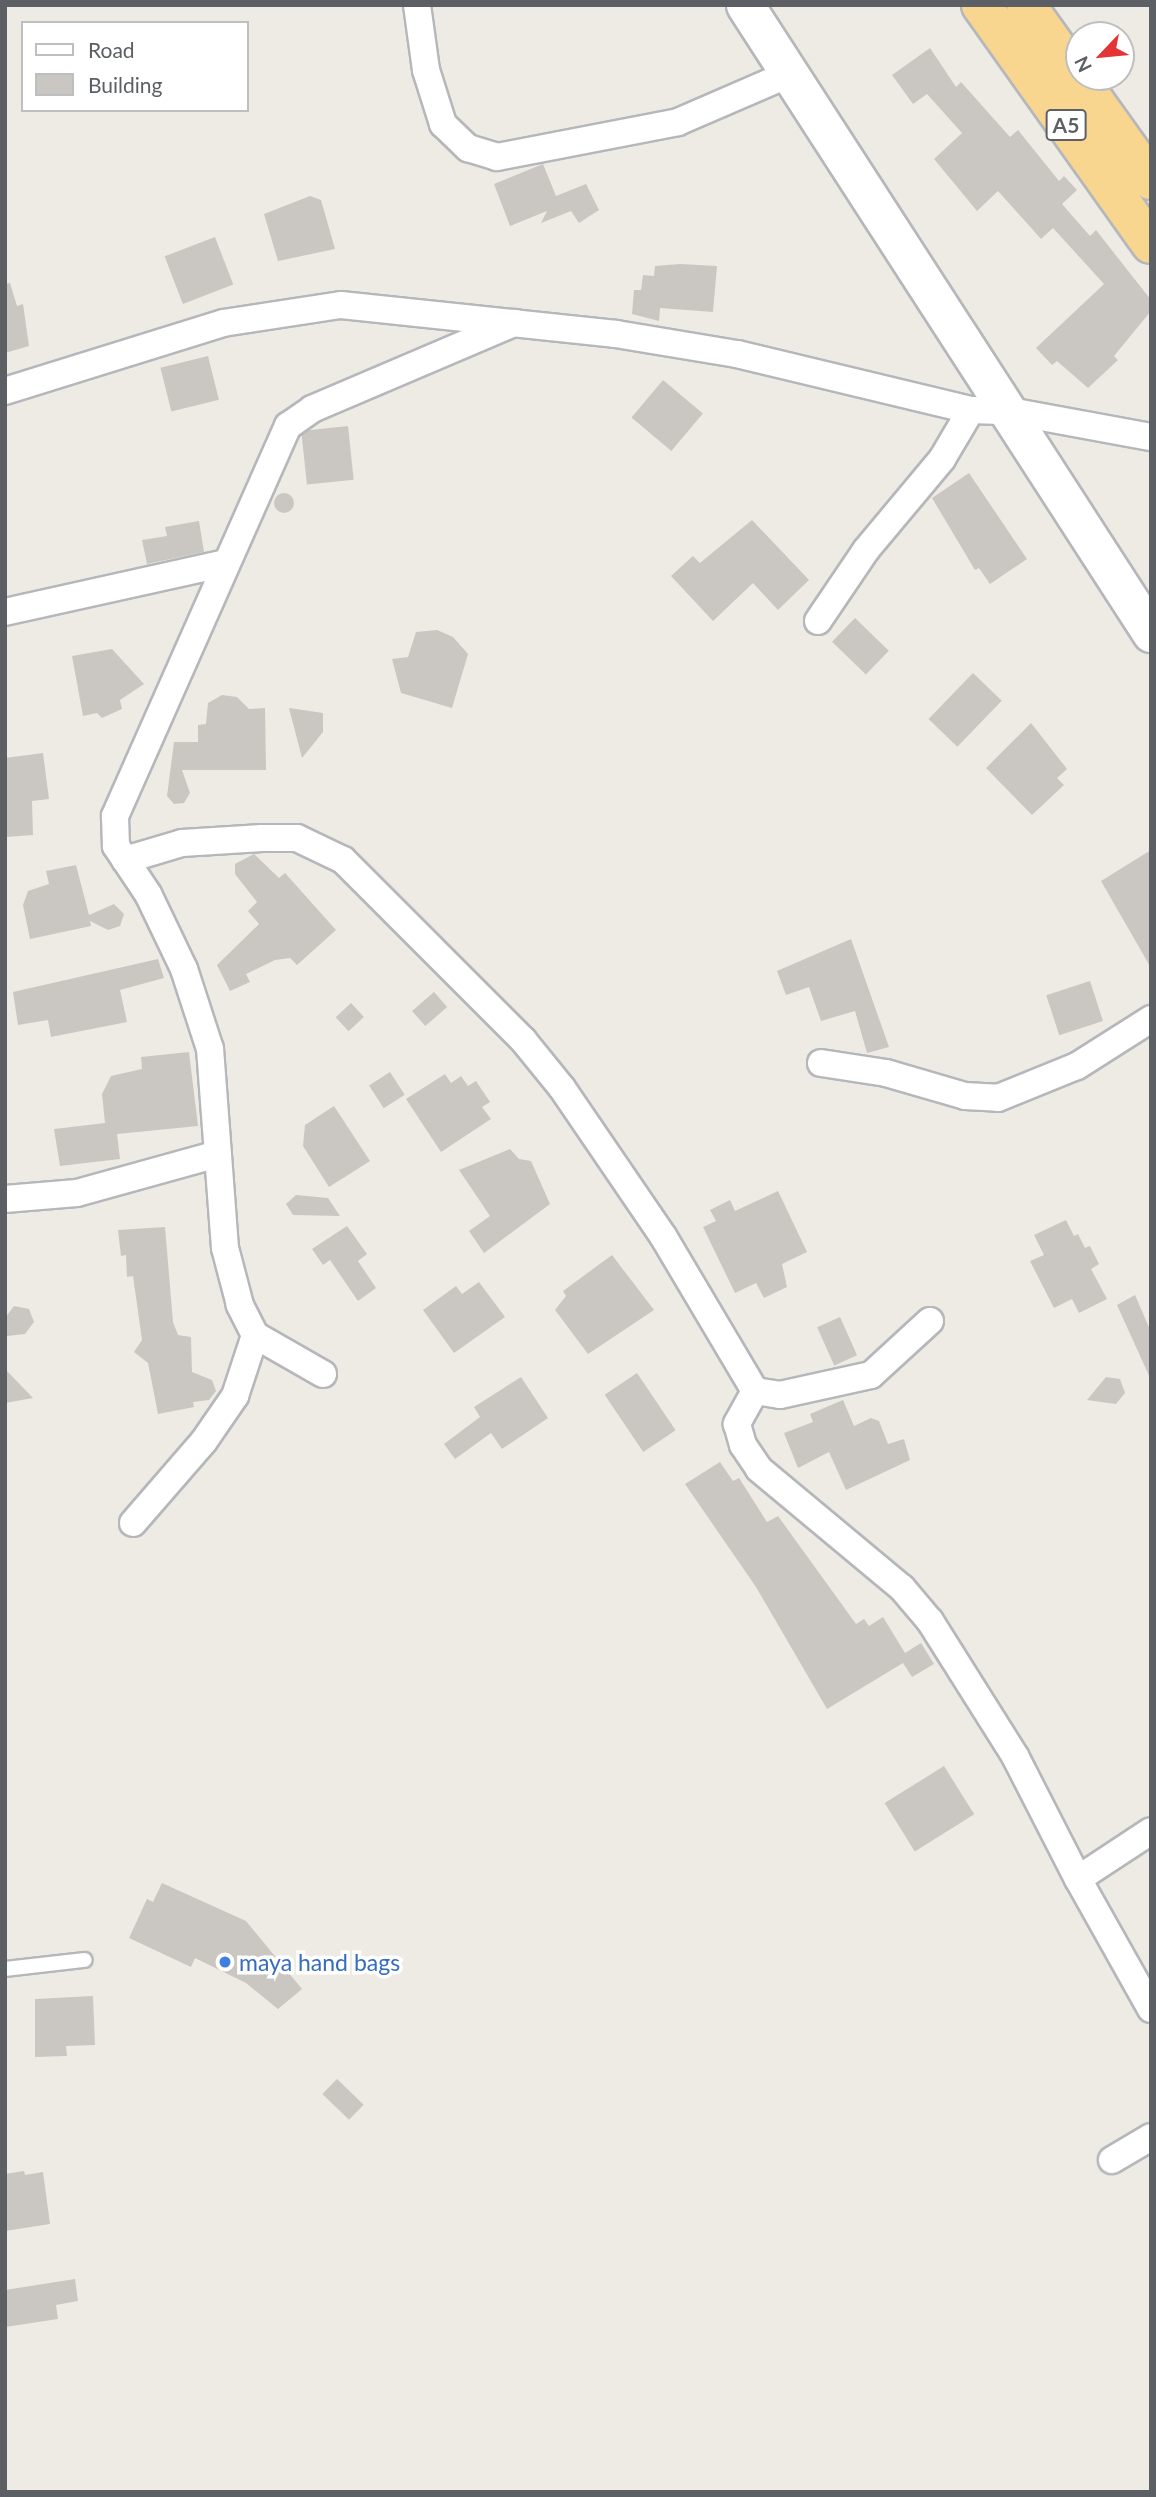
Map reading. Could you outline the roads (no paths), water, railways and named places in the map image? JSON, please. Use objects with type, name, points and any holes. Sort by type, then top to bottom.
[{"type":"highway","name":"A5","points":[[981,5],[1151,244]]},
{"type":"highway","name":"A5","points":[[1026,5],[1151,180]]},
{"type":"street","points":[[417,5],[426,70],[443,124],[468,148],[497,157],[678,122],[789,74]]},
{"type":"street","points":[[744,5],[1151,633]]},
{"type":"street","points":[[5,391],[266,314],[341,306],[514,323],[737,354],[971,410],[1009,411],[1151,437]]},
{"type":"street","points":[[132,1523],[204,1441],[235,1396],[254,1335],[225,1248],[210,1049],[184,969],[113,836],[115,816],[288,426],[312,409],[514,323]]},
{"type":"street","points":[[818,621],[866,550],[942,459],[971,410]]},
{"type":"street","points":[[5,612],[226,563]]},
{"type":"street","points":[[125,860],[182,843],[262,838],[297,838],[343,860],[523,1040],[562,1088],[663,1236],[755,1391]]},
{"type":"street","points":[[821,1063],[886,1073],[965,1096],[998,1098],[1077,1066],[1151,1019]]},
{"type":"street","points":[[5,1199],[78,1193],[218,1154]]},
{"type":"street","points":[[755,1391],[780,1395],[872,1375],[930,1321]]},
{"type":"street","points":[[254,1335],[323,1374]]},
{"type":"street","points":[[755,1391],[737,1424],[743,1445],[759,1469],[902,1587],[930,1621],[1016,1756],[1078,1879],[1151,2009]]},
{"type":"street","points":[[1078,1879],[1151,1831]]},
{"type":"street","points":[[1112,2160],[1151,2137]]},
{"type":"lane","points":[[5,1969],[84,1960]]},
{"type":"place","name":"maya hand bags","points":[[225,1962]]}]
